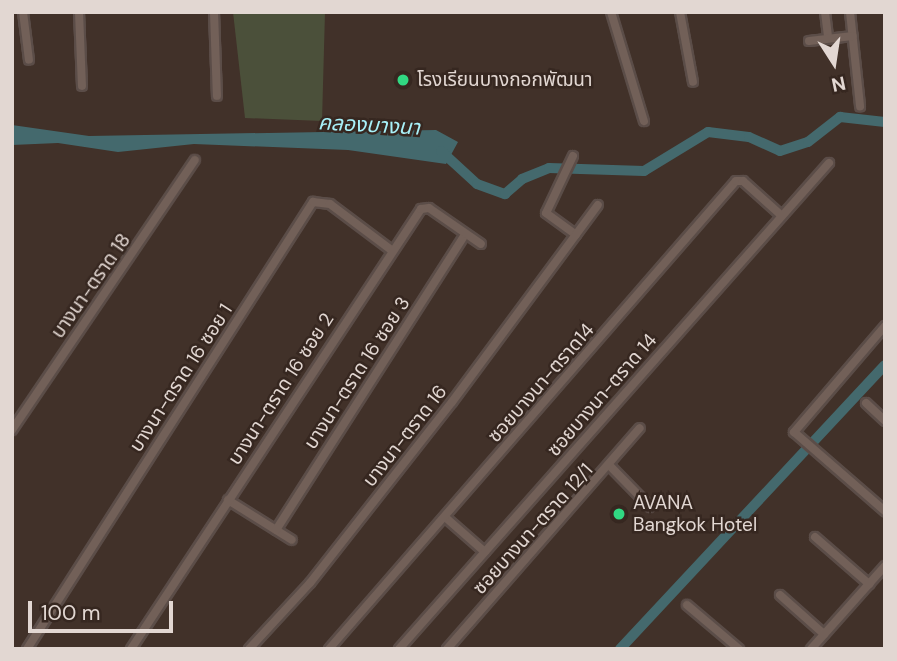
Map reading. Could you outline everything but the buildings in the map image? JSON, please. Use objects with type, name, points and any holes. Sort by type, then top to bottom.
[{"type":"street","points":[[23,12],[29,60]]},
{"type":"street","points":[[79,12],[82,86]]},
{"type":"street","points":[[214,12],[217,96]]},
{"type":"street","points":[[611,12],[644,121]]},
{"type":"street","points":[[680,12],[693,82]]},
{"type":"street","points":[[825,12],[828,38]]},
{"type":"street","points":[[850,12],[860,106]]},
{"type":"street","points":[[809,41],[853,36]]},
{"type":"street","points":[[573,156],[557,185],[546,216],[576,235]]},
{"type":"street","name":"บางนา-ตราด 18","points":[[12,430],[195,160]]},
{"type":"street","name":"ซอยบางนา-ตราด 14","points":[[399,649],[829,163]]},
{"type":"street","name":"ซอยบางนา-ตราด14","points":[[329,649],[736,181],[744,181],[782,216]]},
{"type":"street","name":"บางนา-ตราด 16 ซอย 1","points":[[27,649],[313,202],[330,204],[390,249]]},
{"type":"street","name":"บางนา-ตราด 16","points":[[249,649],[310,583],[452,402],[598,205]]},
{"type":"street","name":"บางนา-ตราด 16 ซอย 2","points":[[131,649],[390,249],[422,208],[481,244]]},
{"type":"street","name":"บางนา-ตราด 16 ซอย 3","points":[[276,530],[465,234]]},
{"type":"street","points":[[885,326],[794,432],[885,512]]},
{"type":"street","points":[[866,404],[885,421]]},
{"type":"street","name":"ซอยบางนา-ตราด 12/1","points":[[447,649],[610,466],[640,428]]},
{"type":"street","points":[[610,466],[650,507]]},
{"type":"street","points":[[228,500],[292,540]]},
{"type":"street","points":[[444,517],[485,552]]},
{"type":"street","points":[[815,537],[869,584]]},
{"type":"street","points":[[811,649],[885,566]]},
{"type":"street","points":[[780,595],[824,634]]},
{"type":"street","points":[[687,605],[739,649]]},
{"type":"green space","points":[[233,12],[325,12],[322,121],[245,118]]},
{"type":"water","points":[[12,125],[89,136],[436,130],[458,142],[446,164],[348,150],[194,144],[118,152],[58,143],[12,145]]},
{"type":"waterway","name":"คลองบางนา","points":[[441,151],[477,184],[505,194],[522,179],[549,168],[644,171],[708,132],[749,137],[780,151],[808,142],[840,117],[885,122]]},
{"type":"waterway","points":[[620,649],[885,365]]},
{"type":"place","name":"โรงเรียนบางกอกพัฒนา","points":[[403,80]]},
{"type":"place","name":"AVANA Bangkok Hotel","points":[[619,514]]}]
